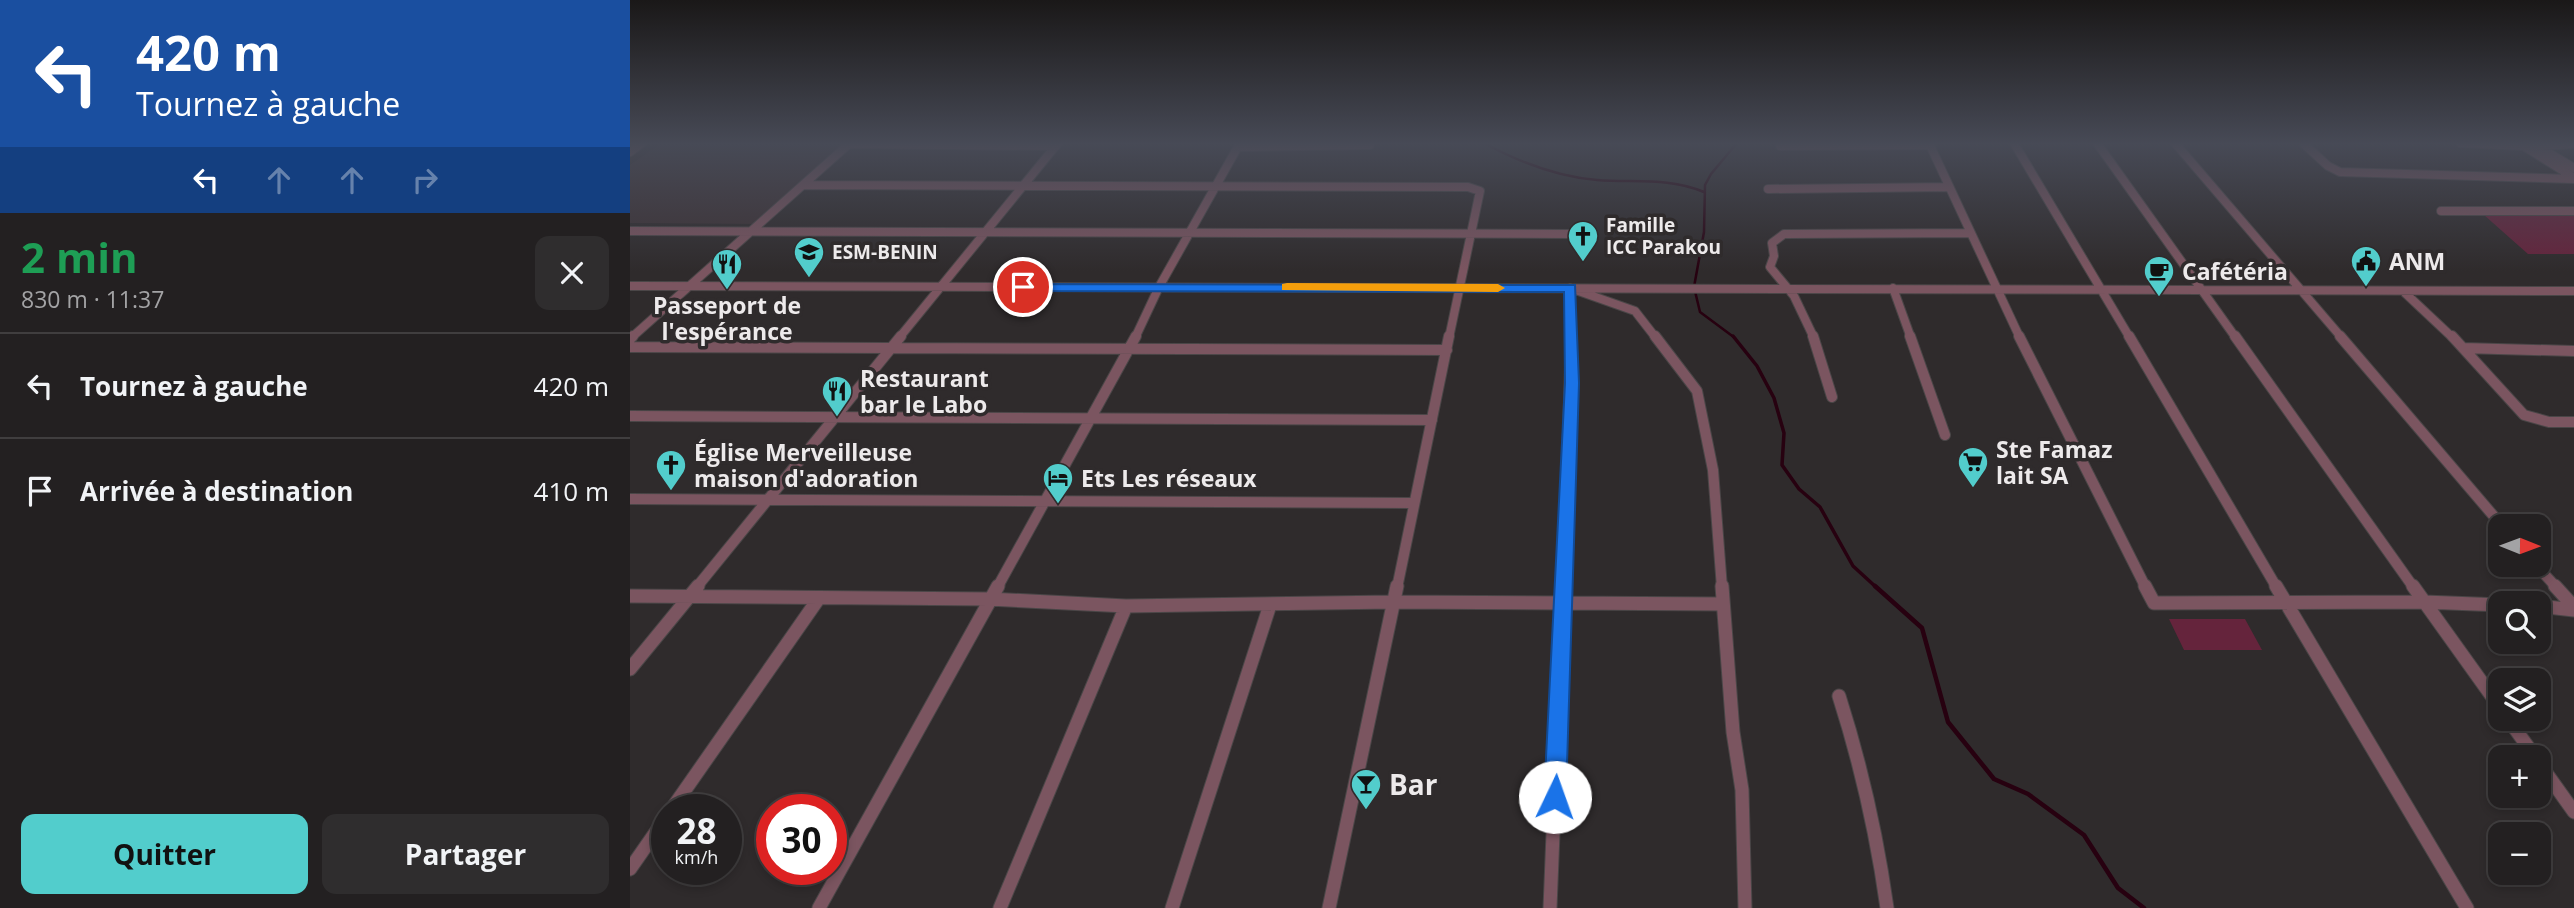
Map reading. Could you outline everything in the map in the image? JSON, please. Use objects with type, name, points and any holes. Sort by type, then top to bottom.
[{"type":"street","points":[[630,339],[804,185]]},
{"type":"street","points":[[886,185],[1084,185]]},
{"type":"street","points":[[819,908],[1131,347],[1159,287],[1217,185]]},
{"type":"street","points":[[1307,185],[1476,188],[1480,191],[1457,288],[1447,350],[1329,908]]},
{"type":"street","points":[[2039,185],[2467,908]]},
{"type":"street","points":[[2127,185],[2488,691]]},
{"type":"street","points":[[2210,185],[2492,514]]},
{"type":"street","points":[[630,669],[1023,186]]},
{"type":"street","points":[[1768,189],[1949,187],[1994,287],[2154,603],[2424,602],[2488,604]]},
{"type":"street","points":[[2441,211],[2574,211]]},
{"type":"street","points":[[630,231],[1576,234]]},
{"type":"street","points":[[1832,397],[1804,312],[1791,288],[1770,267],[1774,256],[1772,243],[1784,234],[1970,233]]},
{"type":"street","points":[[630,286],[1994,287],[2574,291]]},
{"type":"street","points":[[1550,908],[1572,383],[1570,288]]},
{"type":"street","points":[[1570,288],[1634,312],[1697,391],[1713,470],[1733,732],[1742,790],[1745,908]]},
{"type":"street","points":[[1892,288],[1945,435]]},
{"type":"street","points":[[2403,291],[2463,348],[2524,415],[2549,422],[2574,422]]},
{"type":"street","points":[[630,347],[1447,350]]},
{"type":"street","points":[[2463,348],[2574,351]]},
{"type":"street","points":[[630,416],[1432,420]]},
{"type":"street","points":[[630,499],[1413,503]]},
{"type":"street","points":[[2547,578],[2573,608]]},
{"type":"street","points":[[630,596],[989,599],[1126,606],[1392,602],[1722,604]]},
{"type":"street","points":[[682,794],[818,598]]},
{"type":"street","points":[[1172,908],[1270,605]]},
{"type":"street","points":[[1000,908],[1126,606]]},
{"type":"street","points":[[2551,607],[2573,608]]},
{"type":"street","points":[[1839,696],[1853,739],[1881,864],[1887,908]]},
{"type":"street","points":[[2551,780],[2574,812]]},
{"type":"street","points":[[630,869],[651,839]]},
{"type":"shaded area","points":[[630,185],[797,185],[754,224],[630,223]]},
{"type":"shaded area","points":[[2484,215],[2574,215],[2574,254],[2528,254]]},
{"type":"shaded area","points":[[2169,619],[2245,619],[2262,650],[2184,650]]},
{"type":"waterway","points":[[1684,185],[1704,192]]},
{"type":"waterway","points":[[1705,185],[1704,232],[1694,287],[1700,312],[1734,337]]},
{"type":"waterway","points":[[1734,337],[1757,366],[1774,398],[1784,433],[1782,465],[1799,489],[1820,507],[1853,566],[1877,588]]},
{"type":"waterway","points":[[1875,586],[1922,628],[1948,722],[1994,779],[2028,794],[2084,835],[2118,888],[2144,908]]},
{"type":"slow traffic","points":[[1287,287],[1498,288]]},
{"type":"place","name":"Famille ICC Parakou","points":[[1583,263]]},
{"type":"place","name":"ESM-BENIN","points":[[809,279]]},
{"type":"place","name":"ANM","points":[[2366,288]]},
{"type":"place","name":"Passeport de l'espérance","points":[[727,291]]},
{"type":"place","name":"Cafétéria","points":[[2159,298]]},
{"type":"place","name":"Restaurant bar le Labo","points":[[837,418]]},
{"type":"place","name":"Ste Famaz lait SA","points":[[1973,489]]},
{"type":"place","name":"Église Merveilleuse maison d'adoration","points":[[671,492]]},
{"type":"place","name":"Ets Les réseaux","points":[[1058,505]]},
{"type":"place","name":"Bar","points":[[1366,811]]},
{"type":"route","points":[[1023,287],[1570,288],[1572,383],[1555,797]]}]
